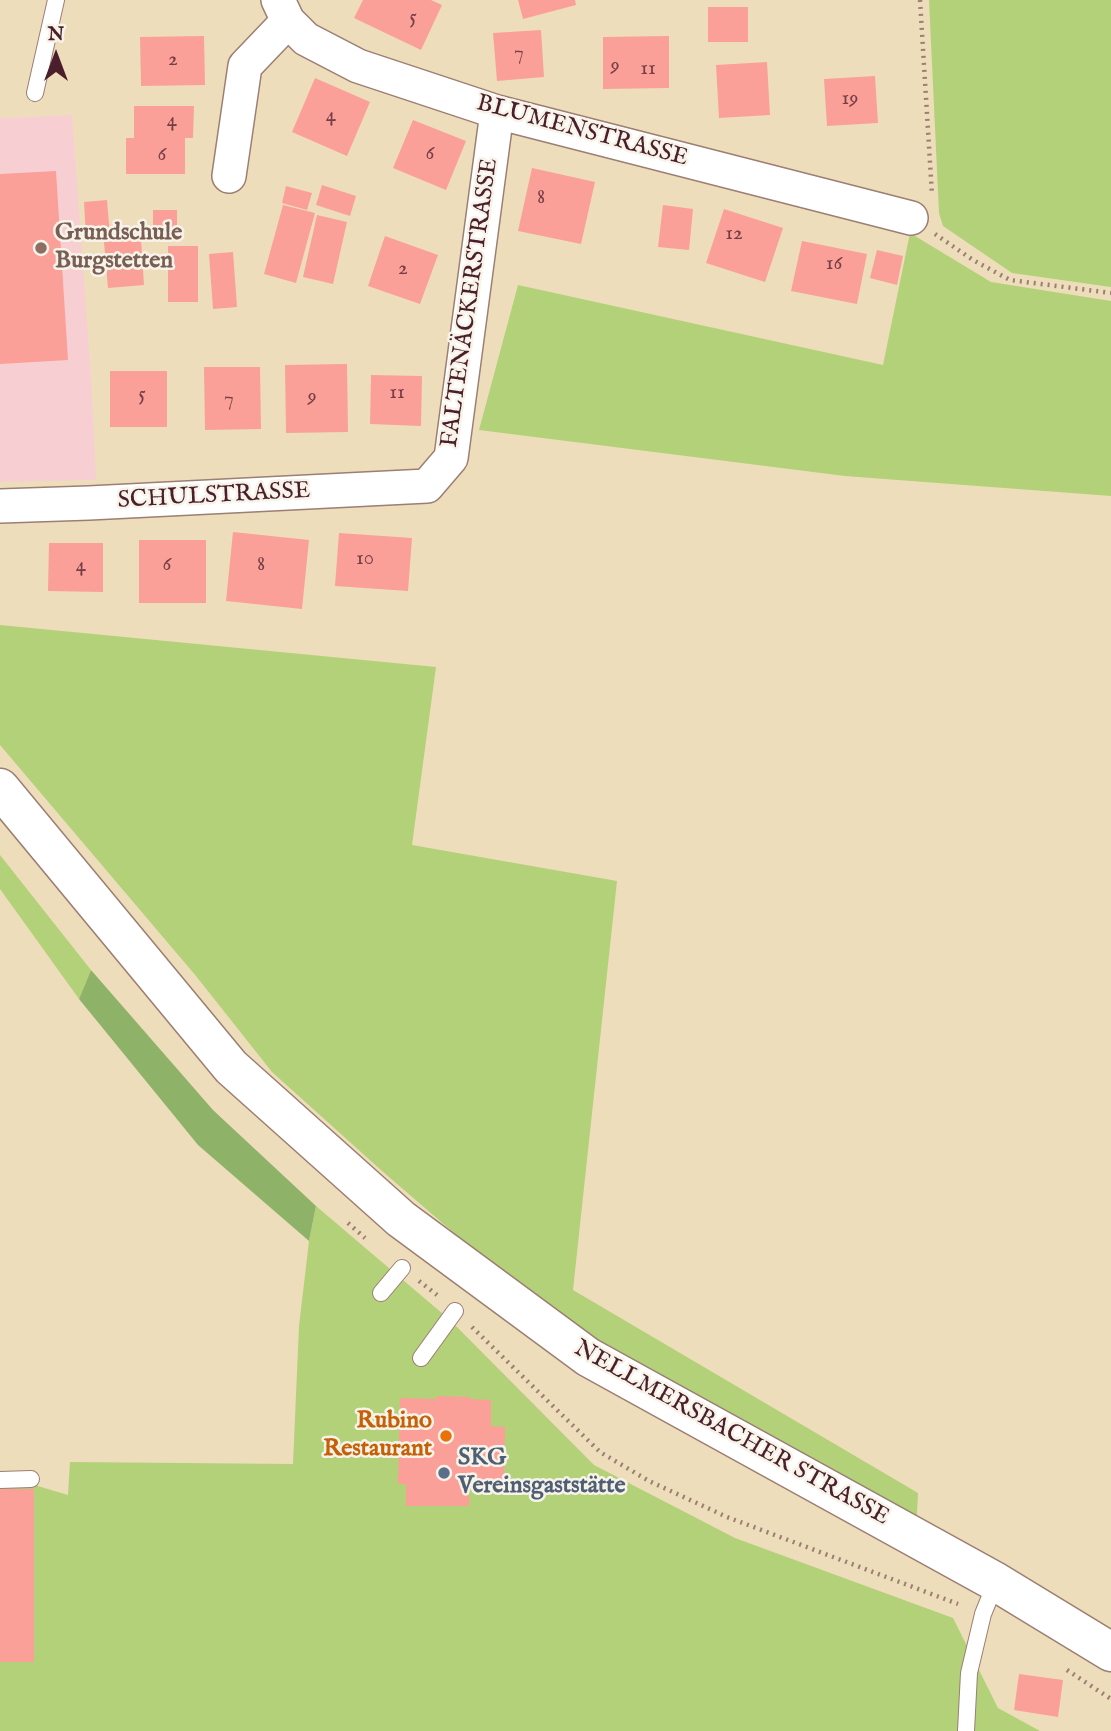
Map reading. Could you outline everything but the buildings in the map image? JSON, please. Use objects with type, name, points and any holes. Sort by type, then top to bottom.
[{"type":"street","name":"BLUMENSTRASSE","points":[[283,10],[306,39],[358,66],[497,112],[911,218]]},
{"type":"street","points":[[229,176],[245,66],[283,10]]},
{"type":"street","name":"FALTENÄCKERSTRASSE","points":[[427,486],[451,458],[497,112]]},
{"type":"street","name":"SCHULSTRASSE","points":[[0,506],[427,486]]},
{"type":"street","name":"NELLMERSBACHER STRASSE","points":[[0,788],[231,1067],[401,1219],[588,1357],[996,1582],[1111,1652]]},
{"type":"lane","points":[[35,93],[56,0]]},
{"type":"lane","points":[[381,1293],[402,1268]]},
{"type":"lane","points":[[421,1358],[455,1311]]},
{"type":"lane","points":[[0,1479],[31,1479]]},
{"type":"lane","points":[[966,1731],[969,1673],[983,1614],[996,1582]]},
{"type":"path","points":[[920,0],[933,205],[911,218],[973,260],[1010,280],[1111,293]]},
{"type":"shaded area","name":"Grundschule Burgstetten","points":[[72,115],[96,480],[0,482],[0,118]]},
{"type":"green space","points":[[929,0],[1111,0],[1111,287],[1012,273],[943,226],[939,213]]},
{"type":"green space","points":[[910,233],[991,282],[1111,301],[1111,496],[845,476],[479,430],[518,285],[883,365]]},
{"type":"green space","points":[[0,625],[436,667],[412,845],[617,881],[573,1290],[918,1493],[917,1514],[912,1524],[569,1332],[272,1072],[196,976],[0,745]]},
{"type":"green space","points":[[0,855],[91,970],[79,999],[0,889]]},
{"type":"green space","points":[[91,970],[213,1110],[316,1206],[309,1241],[198,1145],[79,999]]},
{"type":"green space","points":[[316,1206],[450,1320],[594,1465],[735,1538],[953,1618],[998,1708],[1040,1731],[0,1731],[0,1485],[31,1484],[68,1495],[70,1462],[293,1464],[299,1326]]},
{"type":"place","name":"Grundschule Burgstetten","points":[[41,248]]},
{"type":"place","name":"Rubino Restaurant","points":[[446,1436]]},
{"type":"place","name":"SKG Vereinsgaststätte","points":[[444,1473]]}]
